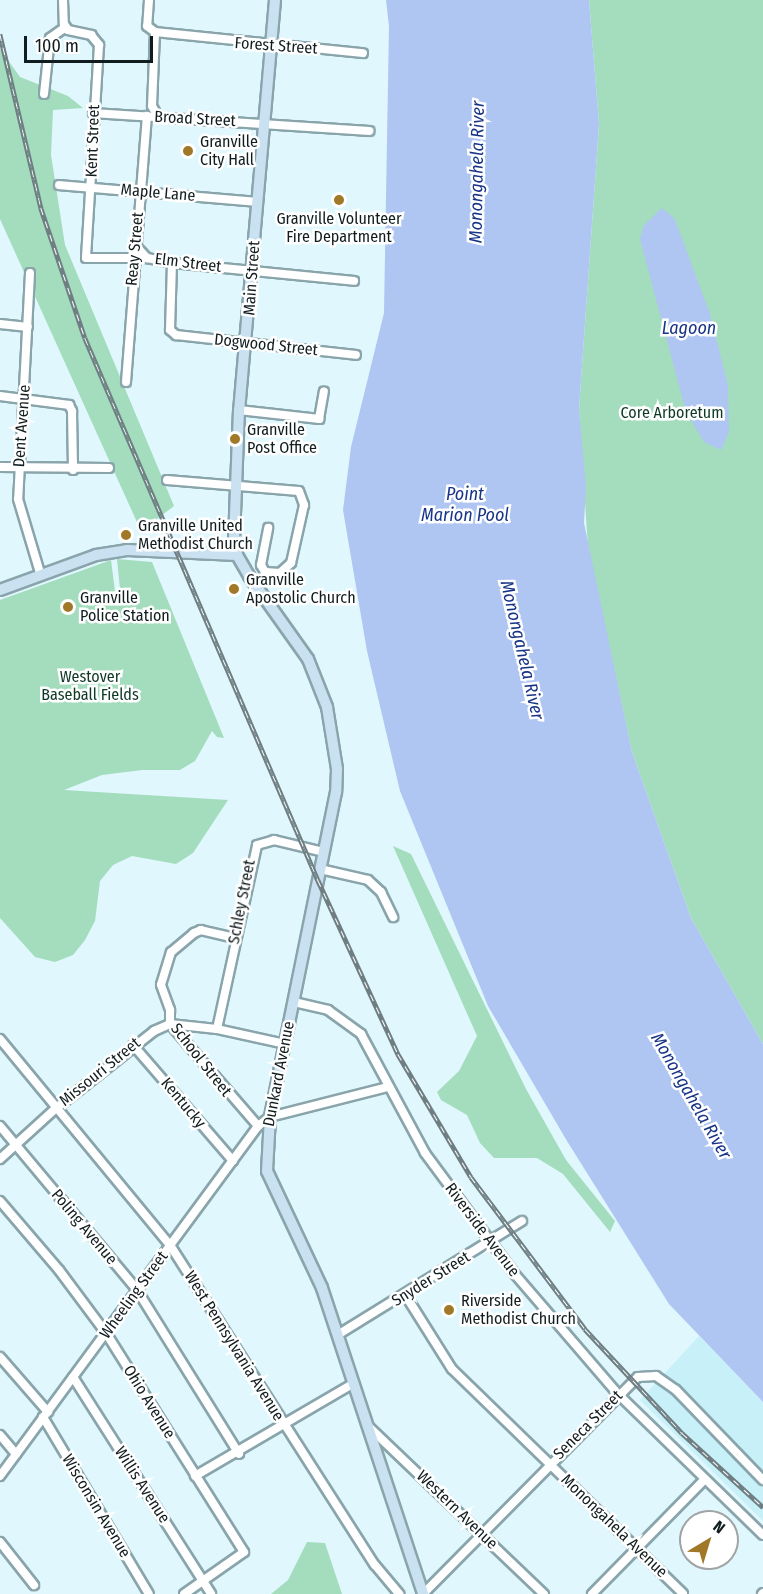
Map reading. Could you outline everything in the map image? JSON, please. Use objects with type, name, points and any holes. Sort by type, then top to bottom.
[{"type":"main road","name":"Main Street","points":[[237,555],[234,540],[239,410],[247,343],[263,122],[275,0]]},
{"type":"main road","points":[[0,591],[96,555],[127,550],[237,555]]},
{"type":"main road","name":"Dunkard Avenue","points":[[237,555],[309,658],[327,707],[337,769],[324,852],[270,1117],[267,1171],[322,1288],[339,1334],[423,1594]]},
{"type":"street","points":[[44,94],[50,38],[66,27],[63,0]]},
{"type":"street","points":[[149,0],[147,26],[155,32],[152,106],[157,115]]},
{"type":"street","name":"Kent Street","points":[[66,27],[91,35],[99,45],[93,113],[86,258],[133,261]]},
{"type":"street","name":"Forest Street","points":[[155,32],[363,53]]},
{"type":"street","name":"Broad Street","points":[[93,113],[157,115],[369,131]]},
{"type":"street","name":"Reay Street","points":[[126,382],[133,261],[147,116]]},
{"type":"street","name":"Maple Lane","points":[[59,185],[257,202]]},
{"type":"street","name":"Elm Street","points":[[135,245],[147,258],[172,263],[354,281]]},
{"type":"street","points":[[133,261],[147,258]]},
{"type":"street","name":"Dogwood Street","points":[[172,263],[170,330],[176,335],[357,355]]},
{"type":"street","name":"Dent Avenue","points":[[30,273],[18,499],[41,576]]},
{"type":"street","points":[[0,324],[28,327]]},
{"type":"street","points":[[239,410],[319,418],[324,391]]},
{"type":"street","points":[[0,396],[69,405],[72,411],[73,470]]},
{"type":"street","points":[[0,467],[73,470],[109,468]]},
{"type":"street","points":[[167,480],[299,491],[304,505],[291,563],[279,573],[265,572],[254,582]]},
{"type":"street","points":[[265,572],[261,558],[268,528]]},
{"type":"street","name":"Schley Street","points":[[217,1029],[256,845],[274,840],[324,852]]},
{"type":"street","points":[[320,869],[368,880],[381,892],[393,917]]},
{"type":"street","name":"School Street","points":[[235,938],[201,930],[171,952],[161,985],[170,1010],[170,1024],[258,1126]]},
{"type":"street","name":"Riverside Avenue","points":[[294,1002],[328,1010],[347,1021],[370,1049],[388,1087],[426,1153],[491,1241],[618,1394],[763,1535]]},
{"type":"street","points":[[170,1024],[217,1029],[285,1044]]},
{"type":"street","name":"Missouri Street","points":[[0,1159],[55,1109],[133,1045],[170,1024]]},
{"type":"street","name":"West Pennsylvania Avenue","points":[[0,1039],[55,1109],[170,1245],[375,1565],[399,1594]]},
{"type":"street","name":"Kentucky","points":[[133,1045],[233,1161]]},
{"type":"street","points":[[270,1117],[388,1087]]},
{"type":"street","name":"Wheeling Street","points":[[0,1476],[258,1126],[270,1117]]},
{"type":"street","name":"Poling Avenue","points":[[0,1126],[137,1290],[239,1454]]},
{"type":"street","name":"Ohio Avenue","points":[[0,1201],[59,1270],[106,1333],[244,1552],[202,1583]]},
{"type":"street","name":"Snyder Street","points":[[339,1334],[406,1296],[522,1221]]},
{"type":"street","name":"Monongahela Avenue","points":[[406,1296],[442,1358],[683,1594]]},
{"type":"street","name":"Wisconsin Avenue","points":[[0,1358],[45,1414],[149,1594]]},
{"type":"street","name":"Seneca Street","points":[[423,1594],[618,1394],[645,1375],[665,1382],[699,1411],[763,1480]]},
{"type":"street","name":"Willis Avenue","points":[[73,1377],[146,1488],[202,1583],[211,1594]]},
{"type":"street","points":[[195,1476],[239,1454],[354,1383]]},
{"type":"street","name":"Western Avenue","points":[[369,1426],[544,1594]]},
{"type":"street","points":[[0,1435],[16,1454]]},
{"type":"street","points":[[592,1594],[704,1480]]},
{"type":"street","points":[[0,1542],[34,1585]]},
{"type":"street","points":[[184,1594],[202,1583]]},
{"type":"shaded area","points":[[699,1336],[763,1402],[763,1521],[640,1400]]},
{"type":"green space","name":"Core Arboretum","points":[[589,0],[763,0],[763,1044],[691,918],[632,752],[588,548],[579,409],[599,124]]},
{"type":"green space","points":[[0,49],[20,77],[68,96],[83,108],[53,110],[51,155],[65,245],[174,506],[141,531],[0,219]]},
{"type":"green space","name":"Westover Baseball Fields","points":[[117,559],[152,562],[224,738],[217,737],[212,731],[195,761],[180,770],[142,770],[102,775],[64,790],[228,800],[193,853],[176,864],[132,856],[113,865],[100,881],[95,921],[85,940],[73,955],[55,962],[35,957],[0,918],[0,600],[111,560],[116,599],[121,599]]},
{"type":"green space","points":[[393,846],[411,854],[526,1089],[566,1160],[615,1221],[610,1232],[563,1174],[537,1158],[494,1158],[480,1143],[467,1115],[441,1100],[437,1092],[459,1071],[477,1036]]},
{"type":"green space","points":[[307,1542],[325,1543],[342,1594],[271,1594],[288,1580]]},
{"type":"water","name":"Point Marion Pool","points":[[386,0],[589,0],[599,124],[579,409],[586,487],[584,523],[632,752],[691,918],[763,1044],[763,1402],[669,1304],[567,1141],[488,1006],[400,791],[367,651],[343,510],[351,447],[384,313],[389,26]]},
{"type":"water","name":"Lagoon","points":[[662,208],[674,218],[680,233],[710,314],[728,385],[729,432],[721,450],[704,442],[686,412],[640,239],[644,225]]},
{"type":"railway","points":[[0,34],[41,208],[85,338],[318,880],[398,1054],[471,1177],[585,1329],[682,1433],[763,1507]]},
{"type":"place","name":"Granville City Hall","points":[[188,151]]},
{"type":"place","name":"Granville Volunteer Fire Department","points":[[339,200]]},
{"type":"place","name":"Granville Post Office","points":[[235,439]]},
{"type":"place","name":"Granville United Methodist Church","points":[[126,535]]},
{"type":"place","name":"Granville Apostolic Church","points":[[234,589]]},
{"type":"place","name":"Granville Police Station","points":[[68,607]]},
{"type":"place","name":"Riverside Methodist Church","points":[[449,1310]]},
{"type":"water label","name":"Monongahela River","points":[[477,172]]},
{"type":"water label","name":"Monongahela River","points":[[522,650]]},
{"type":"water label","name":"Monongahela River","points":[[691,1096]]}]
